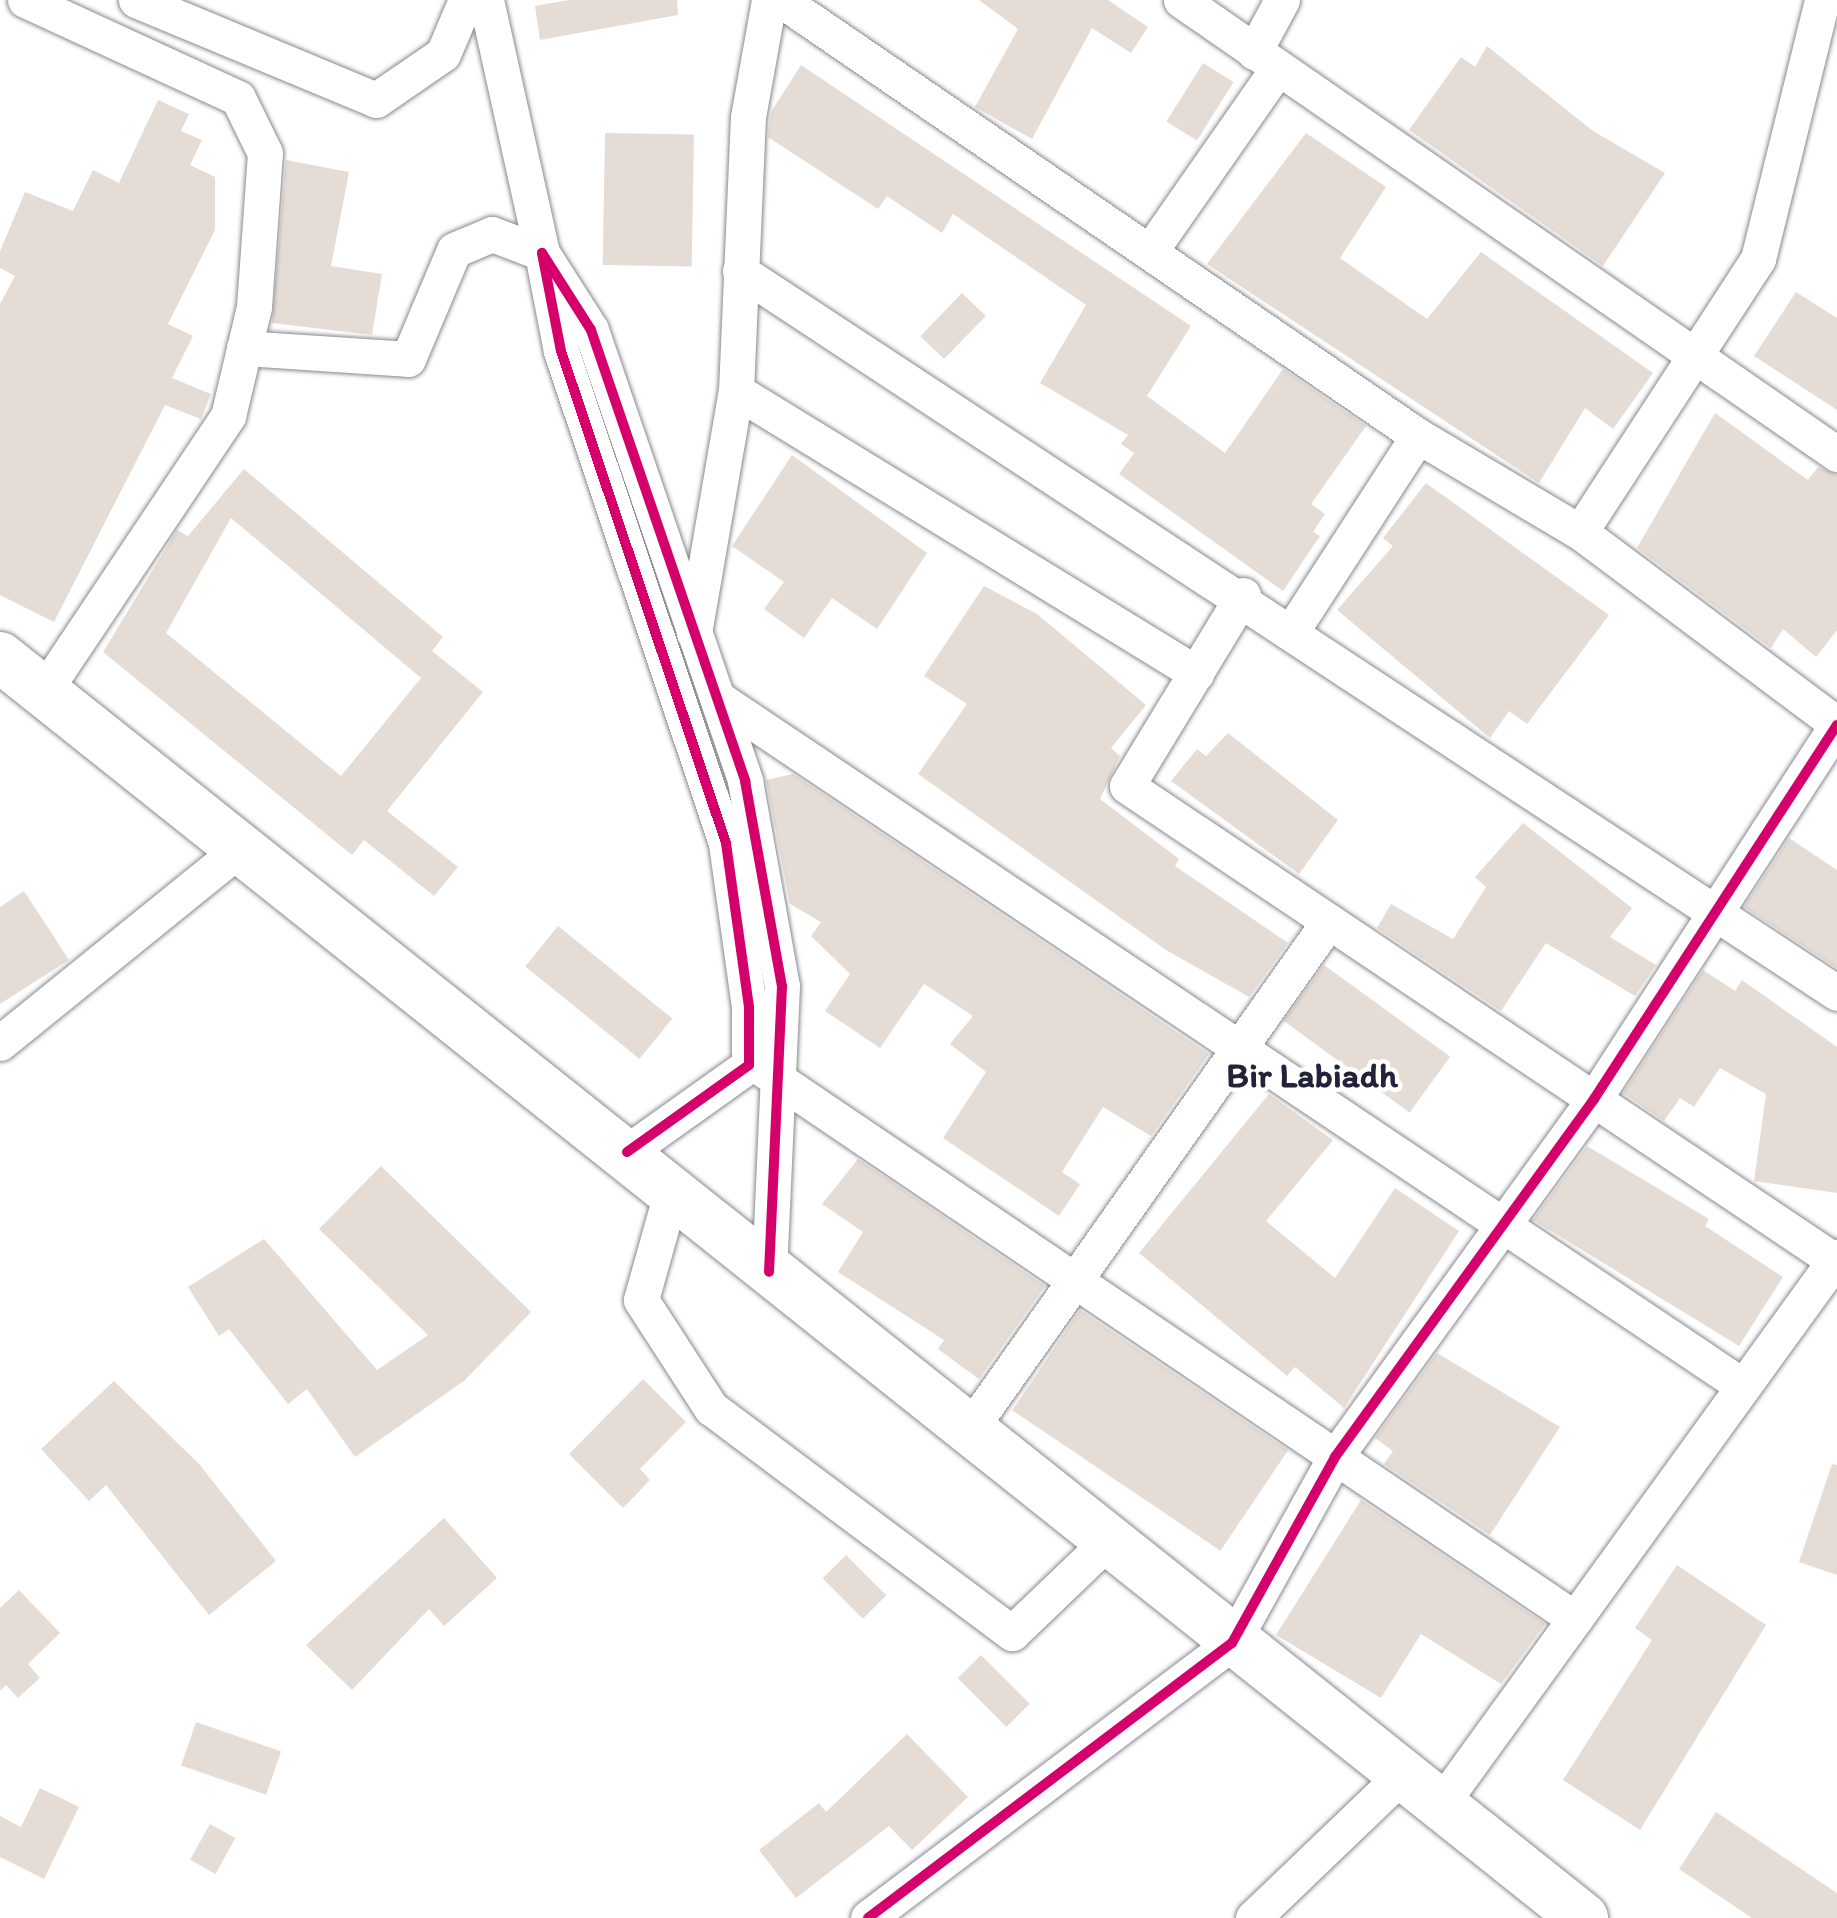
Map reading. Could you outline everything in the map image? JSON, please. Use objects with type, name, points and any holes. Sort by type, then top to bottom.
[{"type":"main road","points":[[0,657],[626,1152],[1106,1543],[1424,1787],[1583,1918]]},
{"type":"street","points":[[26,0],[238,98],[265,152],[244,348],[228,416],[43,692]]},
{"type":"street","points":[[136,0],[376,100],[442,54],[466,0]]},
{"type":"street","points":[[486,0],[561,351],[726,843],[764,1068],[769,1272]]},
{"type":"street","points":[[694,636],[736,391],[748,117],[769,0]]},
{"type":"street","points":[[781,0],[1154,247],[1418,436],[1580,532],[1837,725],[1594,1099],[1501,1221],[1335,1457],[1232,1643],[868,1918]]},
{"type":"street","points":[[1181,0],[1837,454]]},
{"type":"street","points":[[1154,247],[1266,60],[1282,0]]},
{"type":"street","points":[[1580,532],[1700,360],[1758,259],[1822,0]]},
{"type":"street","points":[[244,348],[408,359],[454,250],[492,234],[542,253],[591,330],[745,781],[782,986],[764,1068],[626,1152]]},
{"type":"street","points":[[740,270],[1243,595],[1837,994]]},
{"type":"street","points":[[736,391],[1196,673]]},
{"type":"street","points":[[1293,629],[1418,436]]},
{"type":"street","points":[[1243,595],[1127,786],[1836,1259],[1576,1618],[1424,1787],[1253,1918]]},
{"type":"street","points":[[719,699],[1742,1386]]},
{"type":"street","points":[[0,1043],[242,847]]},
{"type":"street","points":[[969,1430],[1243,1051],[1329,921]]},
{"type":"street","points":[[764,1068],[1576,1618]]},
{"type":"street","points":[[672,1193],[641,1300],[710,1408],[1012,1633],[1106,1543]]},
{"type":"building","points":[[569,0],[677,0],[678,15],[540,40],[535,6]]},
{"type":"building","points":[[979,0],[1108,0],[1148,27],[1131,53],[1092,28],[1032,139],[975,107],[1018,29]]},
{"type":"building","points":[[1487,46],[1593,131],[1665,173],[1603,266],[1409,130],[1461,57],[1475,67]]},
{"type":"building","points":[[1203,63],[1234,82],[1197,141],[1166,122]]},
{"type":"building","points":[[801,65],[1191,326],[1147,396],[1225,453],[1283,369],[1366,426],[1311,504],[1325,514],[1313,532],[1320,536],[1283,591],[1119,474],[1134,453],[1121,444],[1128,435],[1040,383],[1086,305],[953,214],[942,233],[887,196],[878,209],[768,137],[771,112]]},
{"type":"building","points":[[158,100],[189,114],[181,131],[202,140],[190,165],[215,177],[215,230],[168,324],[193,336],[172,378],[211,394],[201,419],[165,405],[54,622],[0,595],[0,304],[15,276],[0,268],[0,251],[25,192],[73,211],[93,170],[119,183]]},
{"type":"building","points":[[605,133],[694,135],[692,267],[603,265]]},
{"type":"building","points":[[1306,133],[1386,187],[1340,258],[1427,319],[1481,252],[1653,373],[1613,429],[1585,408],[1539,483],[1207,264]]},
{"type":"building","points":[[286,160],[349,172],[331,266],[382,274],[372,335],[272,323]]},
{"type":"building","points":[[1796,292],[1837,318],[1837,410],[1754,356]]},
{"type":"building","points":[[962,293],[986,316],[944,359],[920,336]]},
{"type":"building","points":[[1715,413],[1808,480],[1818,467],[1837,475],[1837,630],[1816,657],[1783,629],[1771,648],[1637,548]]},
{"type":"building","points":[[792,455],[927,553],[877,629],[832,598],[804,638],[764,609],[784,582],[732,546]]},
{"type":"building","points":[[244,469],[443,637],[432,651],[483,692],[387,811],[458,867],[434,896],[364,840],[352,855],[103,652],[177,530],[188,536]],"holes":[[[231,518],[421,678],[341,776],[166,633]]]},
{"type":"building","points":[[1426,483],[1609,615],[1527,724],[1509,711],[1490,738],[1337,610],[1393,546],[1383,538]]},
{"type":"building","points":[[984,586],[1037,614],[1146,705],[1111,748],[1120,756],[1100,799],[1179,859],[1175,866],[1288,943],[1249,997],[1166,950],[918,774],[967,704],[924,676]]},
{"type":"building","points":[[1228,733],[1338,820],[1299,874],[1171,781],[1197,749],[1206,756]]},
{"type":"building","points":[[793,774],[1209,1054],[1151,1136],[1103,1107],[1062,1172],[1080,1184],[1059,1216],[943,1138],[986,1072],[950,1044],[973,1016],[924,984],[880,1048],[825,1011],[850,974],[811,936],[821,922],[790,904],[766,780]]},
{"type":"building","points":[[1523,823],[1632,908],[1610,937],[1656,965],[1635,996],[1546,943],[1501,1011],[1377,928],[1391,904],[1453,939],[1486,887],[1475,877]]},
{"type":"building","points":[[1789,838],[1837,870],[1837,968],[1744,907]]},
{"type":"building","points":[[24,891],[69,960],[0,1004],[0,907]]},
{"type":"building","points":[[558,926],[672,1019],[640,1059],[525,966]]},
{"type":"building","points":[[1324,965],[1450,1057],[1410,1113],[1283,1021]]},
{"type":"building","points":[[1703,970],[1735,991],[1742,980],[1837,1047],[1837,1193],[1754,1181],[1766,1094],[1720,1068],[1694,1107],[1680,1098],[1664,1121],[1623,1093]]},
{"type":"building","points":[[1269,1094],[1333,1140],[1266,1221],[1335,1278],[1395,1188],[1459,1231],[1344,1408],[1295,1367],[1287,1376],[1139,1253]]},
{"type":"building","points":[[1587,1146],[1709,1219],[1705,1226],[1783,1277],[1739,1346],[1533,1220]]},
{"type":"building","points":[[858,1159],[1045,1286],[979,1379],[938,1349],[944,1340],[838,1272],[863,1232],[822,1204]]},
{"type":"building","points":[[381,1166],[531,1312],[464,1381],[355,1457],[307,1389],[288,1404],[229,1329],[219,1336],[188,1287],[264,1239],[377,1370],[428,1335],[319,1229]]},
{"type":"building","points":[[1080,1310],[1288,1450],[1220,1551],[1012,1410]]},
{"type":"building","points":[[1437,1353],[1560,1427],[1490,1535],[1384,1464],[1393,1451],[1375,1438]]},
{"type":"building","points":[[643,1379],[686,1422],[640,1469],[650,1480],[623,1508],[569,1454]]},
{"type":"building","points":[[114,1381],[199,1464],[276,1561],[209,1615],[106,1485],[89,1501],[41,1449]]},
{"type":"building","points":[[1832,1464],[1837,1465],[1837,1575],[1799,1562]]},
{"type":"building","points":[[1361,1500],[1545,1624],[1501,1684],[1421,1634],[1381,1698],[1276,1635]]},
{"type":"building","points":[[444,1518],[497,1578],[444,1626],[429,1609],[352,1690],[306,1645]]},
{"type":"building","points":[[846,1555],[886,1595],[863,1619],[823,1578]]},
{"type":"building","points":[[1677,1565],[1766,1625],[1640,1830],[1563,1780],[1652,1640],[1635,1628]]},
{"type":"building","points":[[19,1590],[60,1633],[28,1664],[40,1678],[18,1698],[6,1685],[0,1691],[0,1608]]},
{"type":"building","points":[[981,1655],[1030,1704],[1006,1727],[958,1678]]},
{"type":"building","points":[[196,1722],[281,1751],[266,1795],[181,1765]]},
{"type":"building","points":[[907,1734],[968,1797],[912,1850],[889,1826],[796,1898],[759,1850],[819,1803],[826,1812]]},
{"type":"building","points":[[40,1788],[79,1807],[44,1879],[0,1857],[0,1816],[21,1827]]},
{"type":"building","points":[[1716,1812],[1837,1893],[1837,1918],[1752,1918],[1679,1869]]},
{"type":"building","points":[[210,1824],[235,1838],[215,1874],[190,1860]]},
{"type":"cycle path","points":[[627,1152],[749,1065],[749,1007],[726,843],[561,351],[542,253],[591,330],[745,781],[782,986],[769,1272]]},
{"type":"cycle path","points":[[868,1918],[1232,1643],[1335,1457],[1594,1099],[1837,725]]},
{"type":"district","name":"Bir Labiadh","points":[[1312,1075]]}]
